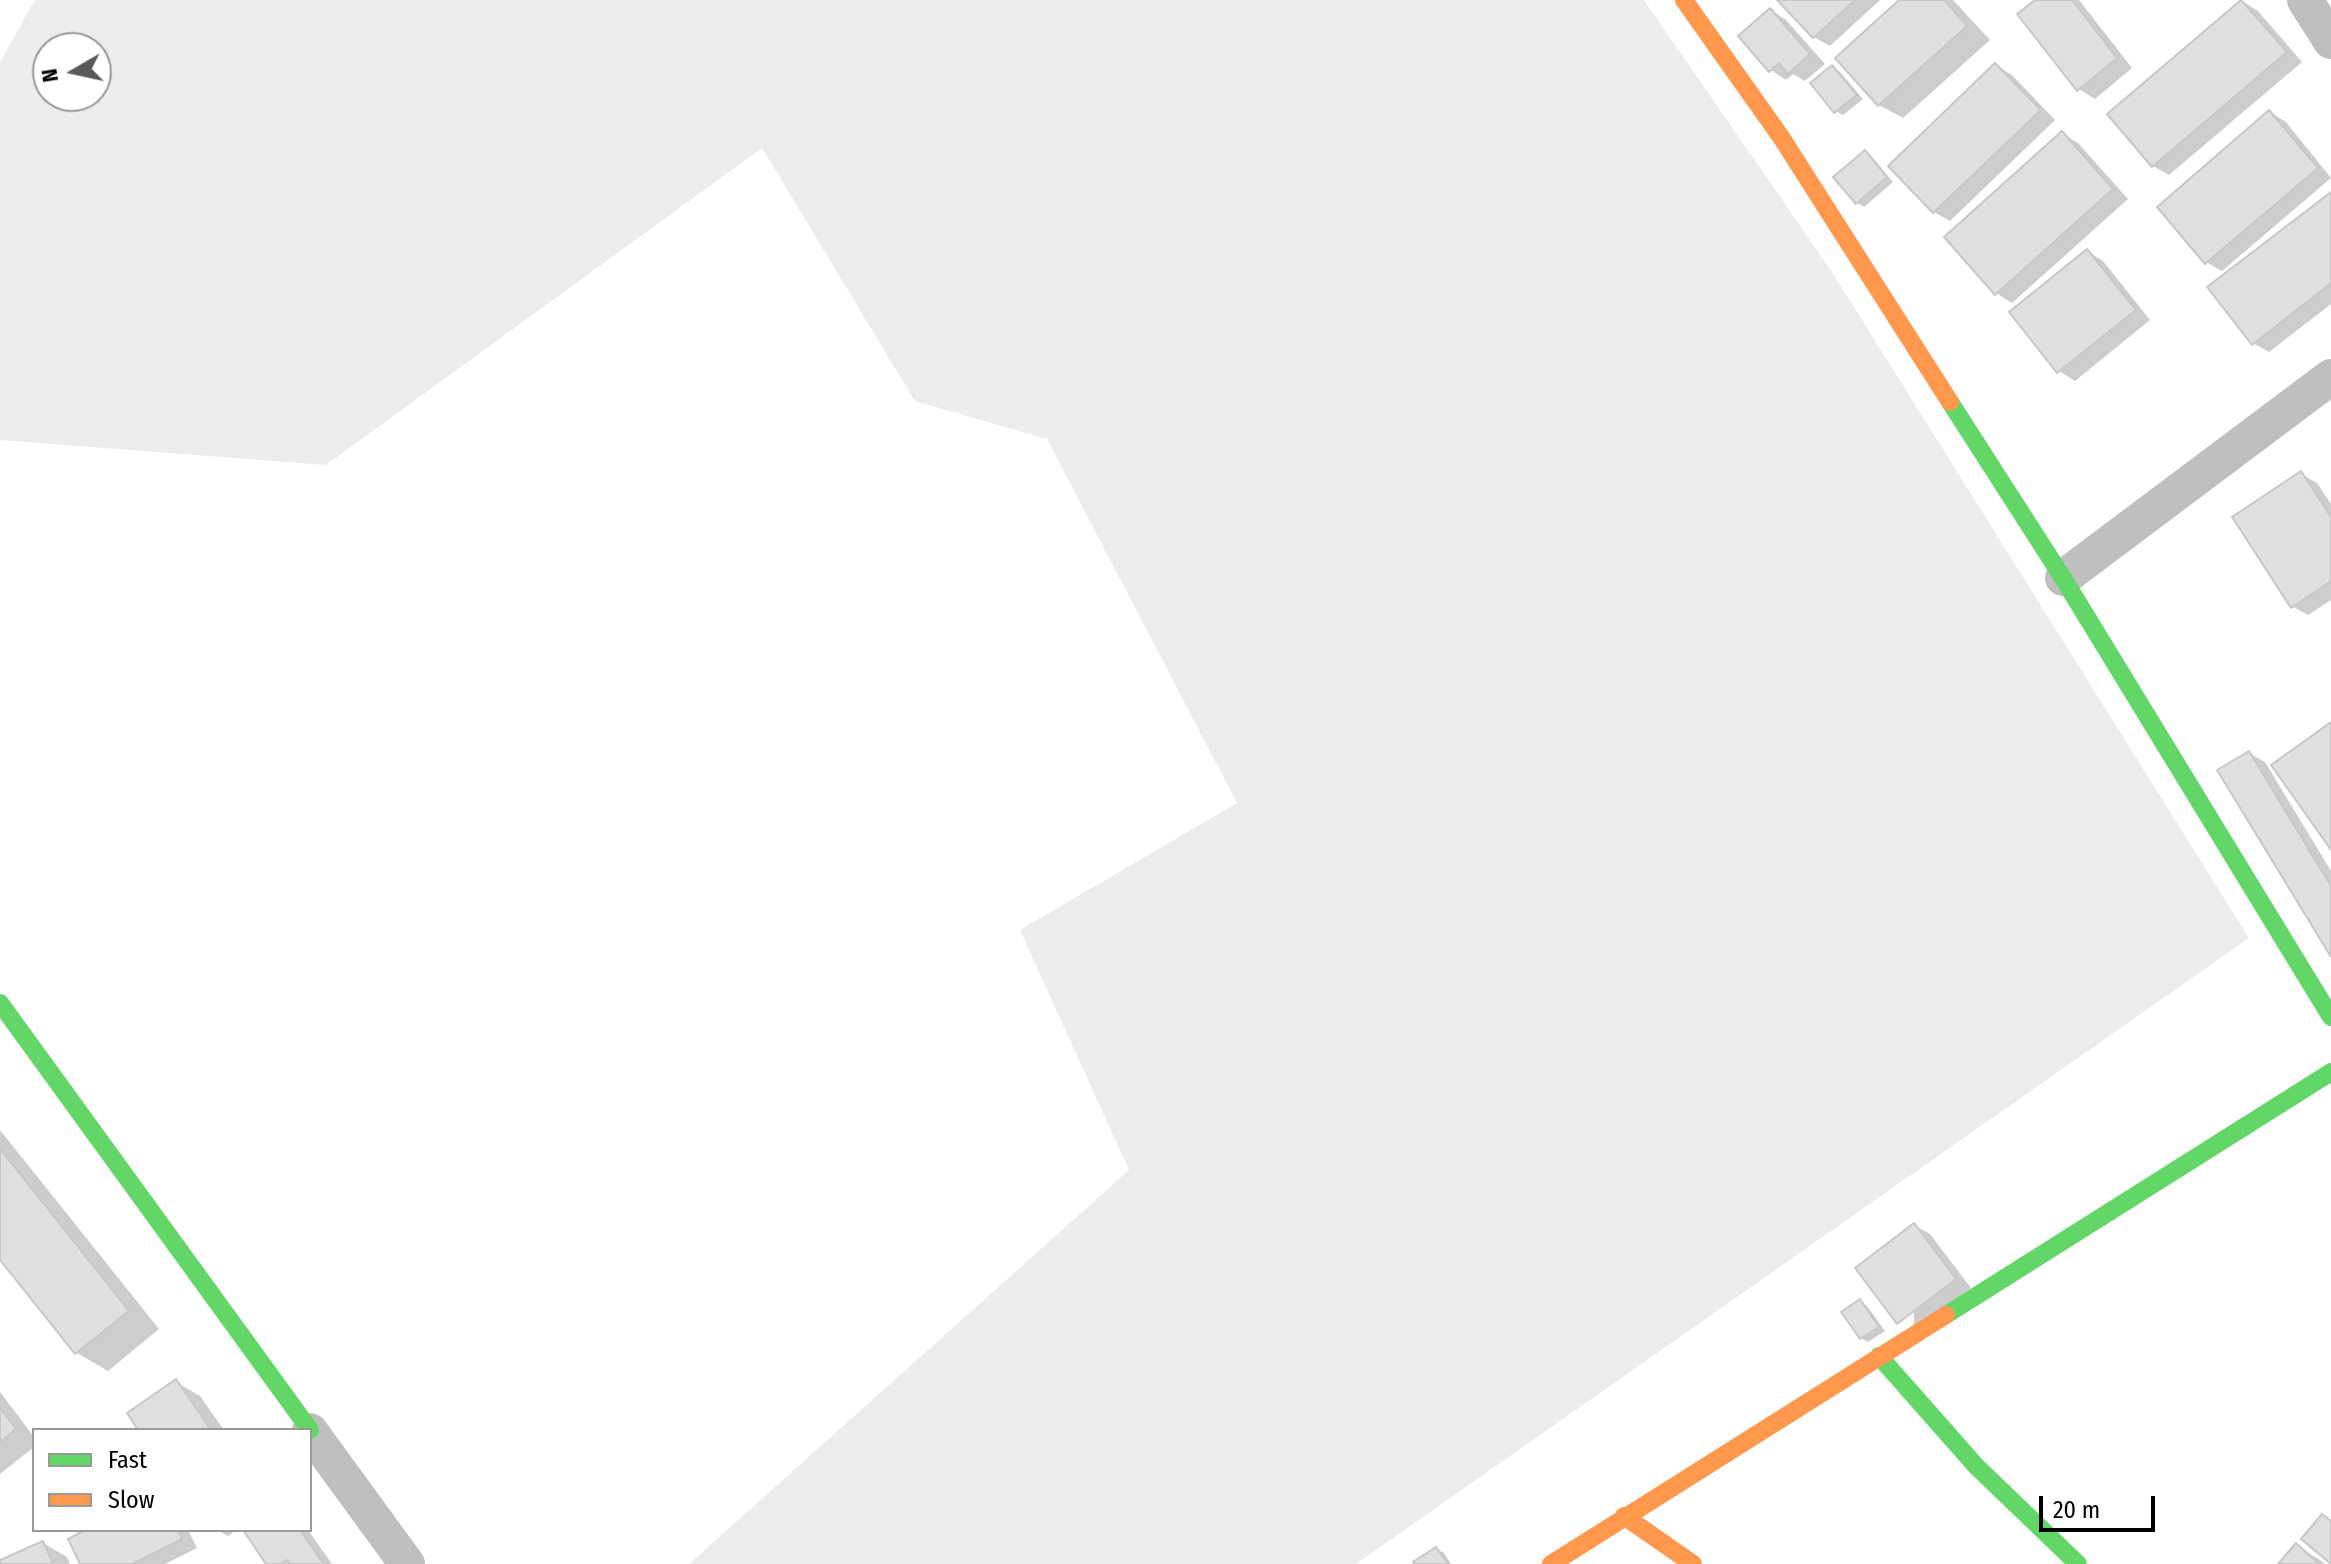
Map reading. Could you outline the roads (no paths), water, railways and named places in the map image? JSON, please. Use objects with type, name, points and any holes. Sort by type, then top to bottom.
[{"type":"street","points":[[1684,0],[1781,137],[2063,578],[2331,1017]]},
{"type":"street","points":[[2305,0],[2331,41]]},
{"type":"street","points":[[2063,578],[2331,377]]},
{"type":"street","points":[[0,1003],[309,1428]]},
{"type":"street","points":[[1551,1564],[2331,1072]]},
{"type":"street","points":[[1879,1356],[1976,1466],[2078,1564]]},
{"type":"street","points":[[312,1433],[407,1564]]},
{"type":"street","points":[[1624,1516],[1693,1564]]}]
